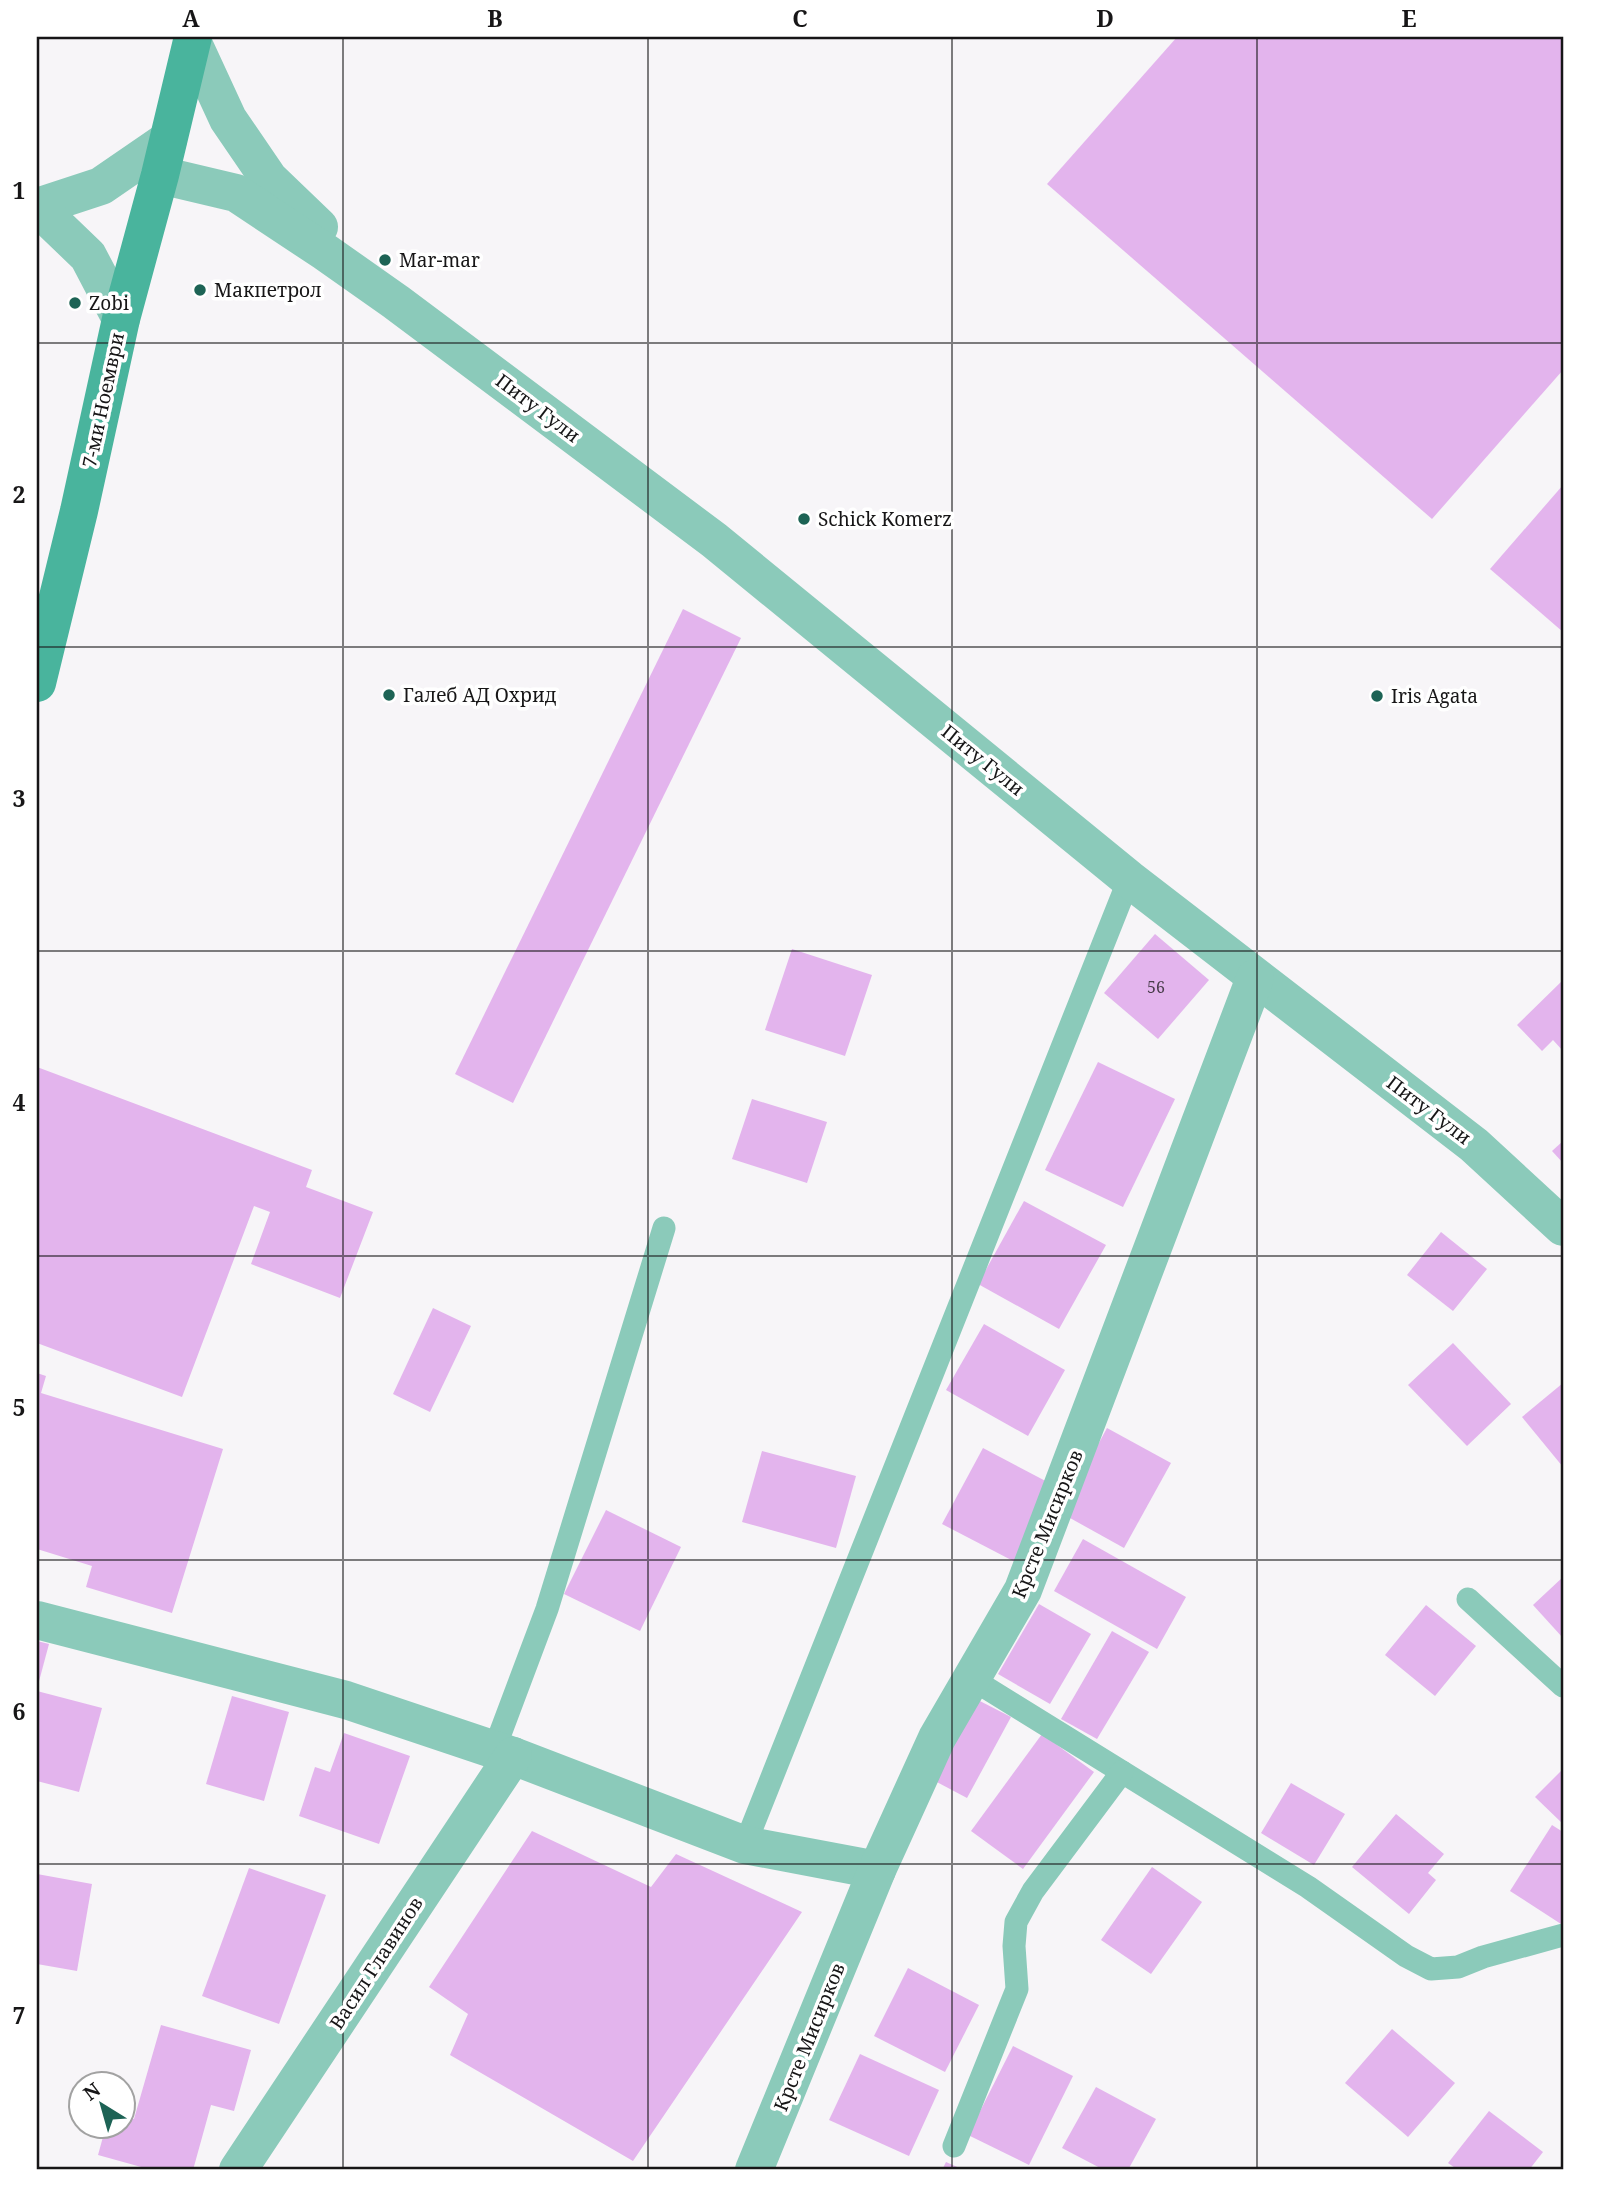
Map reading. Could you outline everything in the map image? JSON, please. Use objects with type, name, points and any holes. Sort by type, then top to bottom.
[{"type":"street","name":"7-ми Ноември","points":[[37,683],[79,511],[121,320],[193,39]]},
{"type":"street","name":"Питу Гули","points":[[193,39],[228,119],[270,179],[396,302]]},
{"type":"street","name":"Питу Гули","points":[[164,158],[236,193],[396,302],[714,540],[1129,879],[1474,1145],[1563,1227]]},
{"type":"street","points":[[121,320],[88,256],[37,207],[102,186],[164,158]]},
{"type":"street","name":"Крсте Мисирков","points":[[754,2170],[877,1870],[937,1738],[1023,1590],[1255,978]]},
{"type":"street","points":[[37,1620],[346,1700],[503,1753],[745,1845],[877,1870]]},
{"type":"street","name":"Васил Главинов","points":[[238,2170],[503,1753]]},
{"type":"lane","points":[[745,1845],[1129,879]]},
{"type":"lane","points":[[503,1753],[664,1228]]},
{"type":"lane","points":[[1468,1599],[1563,1686]]},
{"type":"lane","points":[[972,1679],[1308,1887],[1406,1956],[1431,1969],[1458,1967],[1483,1957],[1563,1936]]},
{"type":"lane","points":[[954,2146],[1017,1989],[1014,1946],[1016,1922],[1033,1891],[1122,1772]]},
{"type":"building","points":[[1177,37],[1563,37],[1563,370],[1432,519],[1047,184]]},
{"type":"building","points":[[1563,485],[1563,632],[1490,569]]},
{"type":"building","points":[[683,609],[741,638],[513,1103],[455,1074]]},
{"type":"building","points":[[1155,934],[1209,980],[1158,1039],[1104,993]]},
{"type":"building","points":[[792,949],[872,975],[845,1056],[765,1030]]},
{"type":"building","points":[[1563,980],[1563,1051],[1553,1040],[1542,1051],[1517,1025]]},
{"type":"building","points":[[1098,1062],[1175,1099],[1123,1207],[1045,1170]]},
{"type":"building","points":[[37,1067],[312,1170],[306,1187],[373,1212],[340,1298],[251,1264],[270,1212],[254,1206],[182,1397],[37,1343]]},
{"type":"building","points":[[752,1099],[827,1122],[807,1183],[732,1159]]},
{"type":"building","points":[[1563,1141],[1563,1163],[1552,1151]]},
{"type":"building","points":[[1024,1201],[1106,1245],[1059,1329],[978,1284]]},
{"type":"building","points":[[1441,1232],[1487,1269],[1453,1311],[1407,1275]]},
{"type":"building","points":[[433,1308],[471,1326],[430,1412],[393,1394]]},
{"type":"building","points":[[984,1324],[1065,1370],[1028,1436],[946,1390]]},
{"type":"building","points":[[1453,1343],[1511,1404],[1467,1446],[1408,1385]]},
{"type":"building","points":[[37,1373],[46,1376],[41,1393],[223,1449],[172,1613],[86,1587],[92,1566],[37,1549]]},
{"type":"building","points":[[1563,1383],[1563,1467],[1522,1417]]},
{"type":"building","points":[[1107,1428],[1171,1463],[1124,1548],[1061,1513]]},
{"type":"building","points":[[983,1448],[1057,1487],[1017,1563],[942,1524]]},
{"type":"building","points":[[762,1451],[856,1476],[836,1548],[742,1522]]},
{"type":"building","points":[[606,1510],[681,1547],[640,1631],[564,1594]]},
{"type":"building","points":[[1083,1539],[1186,1597],[1157,1649],[1054,1591]]},
{"type":"building","points":[[1563,1577],[1563,1638],[1533,1605]]},
{"type":"building","points":[[1039,1604],[1091,1634],[1050,1704],[998,1674]]},
{"type":"building","points":[[1426,1605],[1476,1646],[1435,1696],[1385,1655]]},
{"type":"building","points":[[1112,1631],[1149,1652],[1097,1739],[1061,1719]]},
{"type":"building","points":[[37,1641],[49,1644],[38,1685],[37,1685]]},
{"type":"building","points":[[37,1691],[102,1708],[79,1792],[37,1781]]},
{"type":"building","points":[[232,1696],[289,1712],[264,1801],[206,1784]]},
{"type":"building","points":[[976,1699],[1011,1717],[967,1798],[933,1780]]},
{"type":"building","points":[[344,1733],[410,1756],[379,1844],[299,1816],[315,1767],[330,1772]]},
{"type":"building","points":[[1042,1734],[1094,1772],[1023,1869],[971,1831]]},
{"type":"building","points":[[1563,1769],[1563,1824],[1535,1797]]},
{"type":"building","points":[[1291,1783],[1345,1814],[1314,1865],[1261,1833]]},
{"type":"building","points":[[1396,1814],[1444,1854],[1428,1873],[1436,1880],[1409,1914],[1352,1867]]},
{"type":"building","points":[[1552,1825],[1563,1832],[1561,1924],[1510,1891]]},
{"type":"building","points":[[532,1831],[651,1887],[676,1854],[802,1912],[633,2161],[450,2055],[468,2014],[429,1987]]},
{"type":"building","points":[[1152,1867],[1202,1902],[1151,1974],[1101,1940]]},
{"type":"building","points":[[249,1868],[326,1895],[279,2024],[202,1996]]},
{"type":"building","points":[[37,1874],[92,1884],[77,1971],[37,1964]]},
{"type":"building","points":[[908,1968],[979,2005],[945,2072],[874,2036]]},
{"type":"building","points":[[161,2025],[251,2050],[234,2111],[211,2105],[193,2170],[152,2170],[98,2155],[102,2140],[136,2140],[136,2112]]},
{"type":"building","points":[[1392,2029],[1455,2083],[1408,2137],[1345,2083]]},
{"type":"building","points":[[1013,2046],[1073,2076],[1029,2165],[968,2135]]},
{"type":"building","points":[[860,2054],[939,2090],[909,2156],[829,2120]]},
{"type":"building","points":[[1096,2087],[1156,2119],[1128,2170],[1104,2170],[1062,2148]]},
{"type":"building","points":[[1489,2111],[1543,2152],[1529,2170],[1458,2170],[1448,2163]]},
{"type":"building","points":[[946,2162],[964,2170],[942,2170]]},
{"type":"place","name":"Mar-mar","points":[[385,260]]},
{"type":"place","name":"Макпетрол","points":[[200,290]]},
{"type":"place","name":"Zobi","points":[[75,303]]},
{"type":"place","name":"Schick Komerz","points":[[804,519]]},
{"type":"place","name":"Галеб АД Охрид","points":[[389,695]]},
{"type":"place","name":"Iris Agata","points":[[1377,696]]}]
